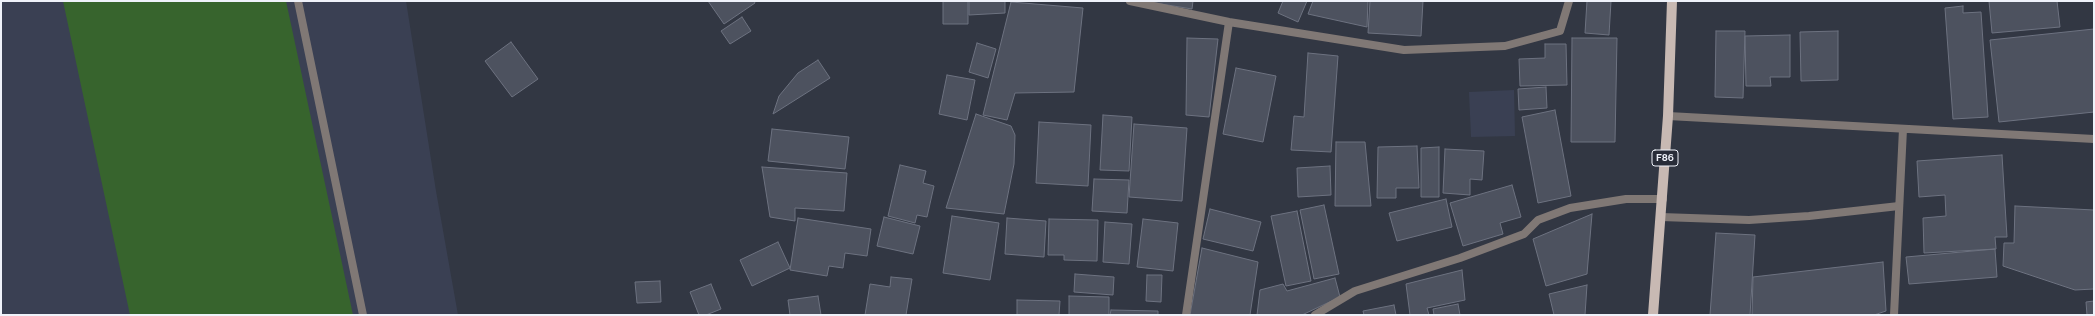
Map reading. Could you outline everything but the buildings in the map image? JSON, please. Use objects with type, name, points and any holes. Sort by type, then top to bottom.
[{"type":"main road","name":"F86","points":[[1653,315],[1663,199],[1668,116],[1672,1]]},
{"type":"street","points":[[298,1],[363,315]]},
{"type":"street","points":[[1130,1],[1229,22],[1404,50],[1505,46],[1560,31],[1569,1]]},
{"type":"street","points":[[1186,315],[1229,22]]},
{"type":"street","points":[[1668,116],[2094,139]]},
{"type":"street","points":[[1894,315],[1903,129]]},
{"type":"street","points":[[1315,315],[1356,291],[1460,258],[1524,234],[1538,220],[1570,208],[1626,199],[1663,199]]},
{"type":"street","points":[[1661,217],[1750,220],[1810,216],[1899,206]]},
{"type":"shaded area","points":[[1,1],[406,1],[436,191],[458,315],[1,315]]},
{"type":"shaded area","points":[[1514,90],[1515,136],[1471,137],[1469,92]]},
{"type":"green space","points":[[63,1],[286,1],[353,315],[130,315]]}]
